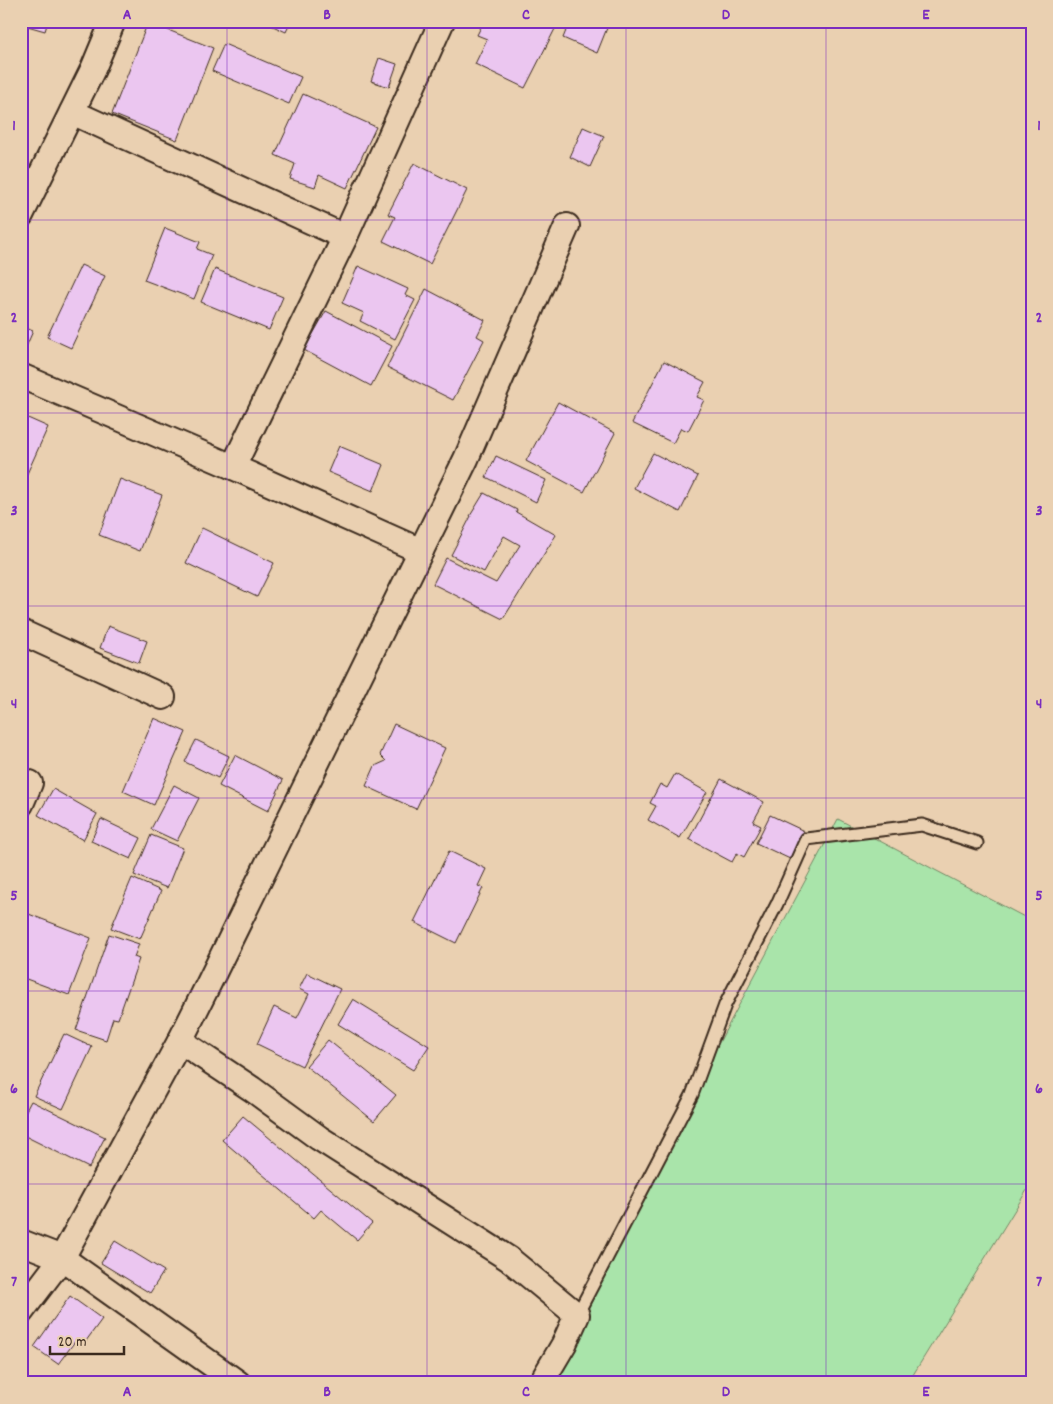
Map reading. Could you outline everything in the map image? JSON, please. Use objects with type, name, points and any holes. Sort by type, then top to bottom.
[{"type":"street","points":[[21,215],[93,69],[113,21]]},
{"type":"street","points":[[233,467],[345,237],[442,21]]},
{"type":"street","points":[[72,112],[345,237]]},
{"type":"street","points":[[21,1312],[62,1258],[180,1042],[466,459],[567,226]]},
{"type":"street","points":[[21,376],[233,467],[421,551]]},
{"type":"street","points":[[21,632],[164,697]]},
{"type":"street","points":[[180,1042],[252,1089],[319,1138],[510,1259],[577,1315],[564,1344],[541,1383]]},
{"type":"street","points":[[21,1242],[62,1258],[238,1383]]},
{"type":"lane","points":[[577,1315],[692,1095],[725,1005],[777,904],[806,839],[922,825],[977,843]]},
{"type":"green space","points":[[838,819],[1032,921],[1032,1182],[908,1383],[538,1383]]},
{"type":"building","points":[[25,21],[48,21],[45,31],[24,25]]},
{"type":"building","points":[[262,21],[291,21],[286,32]]},
{"type":"building","points":[[484,21],[559,21],[525,88],[475,64],[487,39],[477,35]]},
{"type":"building","points":[[570,21],[591,21],[607,28],[597,53],[563,38]]},
{"type":"building","points":[[148,22],[213,48],[177,140],[112,114]]},
{"type":"building","points":[[224,44],[301,77],[289,104],[212,71]]},
{"type":"building","points":[[379,58],[397,64],[389,87],[371,81]]},
{"type":"building","points":[[303,94],[376,127],[347,188],[319,175],[315,187],[290,179],[295,164],[275,155]]},
{"type":"building","points":[[583,127],[604,136],[590,167],[570,157]]},
{"type":"building","points":[[414,163],[467,190],[430,264],[383,241],[395,217],[388,214]]},
{"type":"building","points":[[165,228],[200,242],[197,249],[212,255],[194,299],[144,280]]},
{"type":"building","points":[[81,265],[105,276],[71,348],[47,337]]},
{"type":"building","points":[[358,266],[408,289],[405,295],[415,300],[395,339],[360,321],[364,313],[342,303]]},
{"type":"building","points":[[215,269],[283,297],[269,330],[201,302]]},
{"type":"building","points":[[426,289],[485,320],[477,336],[484,340],[453,400],[387,367]]},
{"type":"building","points":[[326,311],[392,346],[371,386],[304,350]]},
{"type":"building","points":[[21,326],[33,331],[22,356],[21,356]]},
{"type":"building","points":[[664,361],[705,382],[697,397],[704,400],[688,431],[681,428],[673,443],[632,423]]},
{"type":"building","points":[[558,402],[615,433],[584,492],[526,461]]},
{"type":"building","points":[[21,415],[48,427],[21,487]]},
{"type":"building","points":[[339,446],[384,465],[373,491],[328,472]]},
{"type":"building","points":[[653,453],[698,476],[680,512],[634,488]]},
{"type":"building","points":[[496,456],[546,480],[536,502],[486,477]]},
{"type":"building","points":[[120,479],[162,495],[140,551],[99,535]]},
{"type":"building","points":[[484,493],[517,510],[516,512],[556,535],[503,619],[433,584],[446,558],[496,583],[520,545],[504,536],[484,572],[451,555],[470,516]]},
{"type":"building","points":[[202,528],[274,563],[257,597],[186,563]]},
{"type":"building","points":[[108,626],[147,641],[139,663],[100,648]]},
{"type":"building","points":[[154,718],[186,732],[154,805],[123,791]]},
{"type":"building","points":[[394,724],[445,748],[416,809],[366,786],[375,766],[386,761],[380,755]]},
{"type":"building","points":[[196,740],[229,756],[218,778],[185,762]]},
{"type":"building","points":[[235,755],[283,780],[268,811],[219,786]]},
{"type":"building","points":[[675,774],[707,792],[680,838],[648,820],[656,806],[650,803],[660,784],[667,788]]},
{"type":"building","points":[[721,779],[764,802],[753,822],[761,826],[744,857],[737,853],[732,862],[689,839]]},
{"type":"building","points":[[174,785],[199,798],[177,841],[151,829]]},
{"type":"building","points":[[53,789],[97,814],[83,840],[38,815]]},
{"type":"building","points":[[770,815],[804,831],[790,859],[756,843]]},
{"type":"building","points":[[101,819],[141,838],[131,859],[91,841]]},
{"type":"building","points":[[151,835],[183,848],[167,888],[134,875]]},
{"type":"building","points":[[449,851],[486,869],[478,886],[483,888],[456,943],[414,922]]},
{"type":"building","points":[[132,878],[161,891],[140,939],[111,928]]},
{"type":"building","points":[[26,913],[91,938],[69,995],[21,977],[21,926]]},
{"type":"building","points":[[109,934],[139,944],[134,957],[139,959],[118,1019],[113,1018],[106,1040],[76,1030]]},
{"type":"building","points":[[307,973],[340,989],[302,1066],[257,1044],[274,1007],[297,1018],[309,994],[299,989]]},
{"type":"building","points":[[353,999],[429,1046],[413,1070],[338,1024]]},
{"type":"building","points":[[64,1034],[92,1047],[63,1109],[34,1096]]},
{"type":"building","points":[[328,1040],[396,1095],[374,1121],[306,1066]]},
{"type":"building","points":[[31,1101],[105,1137],[89,1168],[21,1134],[21,1120]]},
{"type":"building","points":[[243,1116],[372,1223],[357,1240],[321,1210],[314,1218],[222,1140]]},
{"type":"building","points":[[115,1241],[164,1271],[150,1293],[101,1263]]},
{"type":"building","points":[[70,1296],[102,1319],[83,1345],[76,1340],[58,1364],[34,1347]]}]
